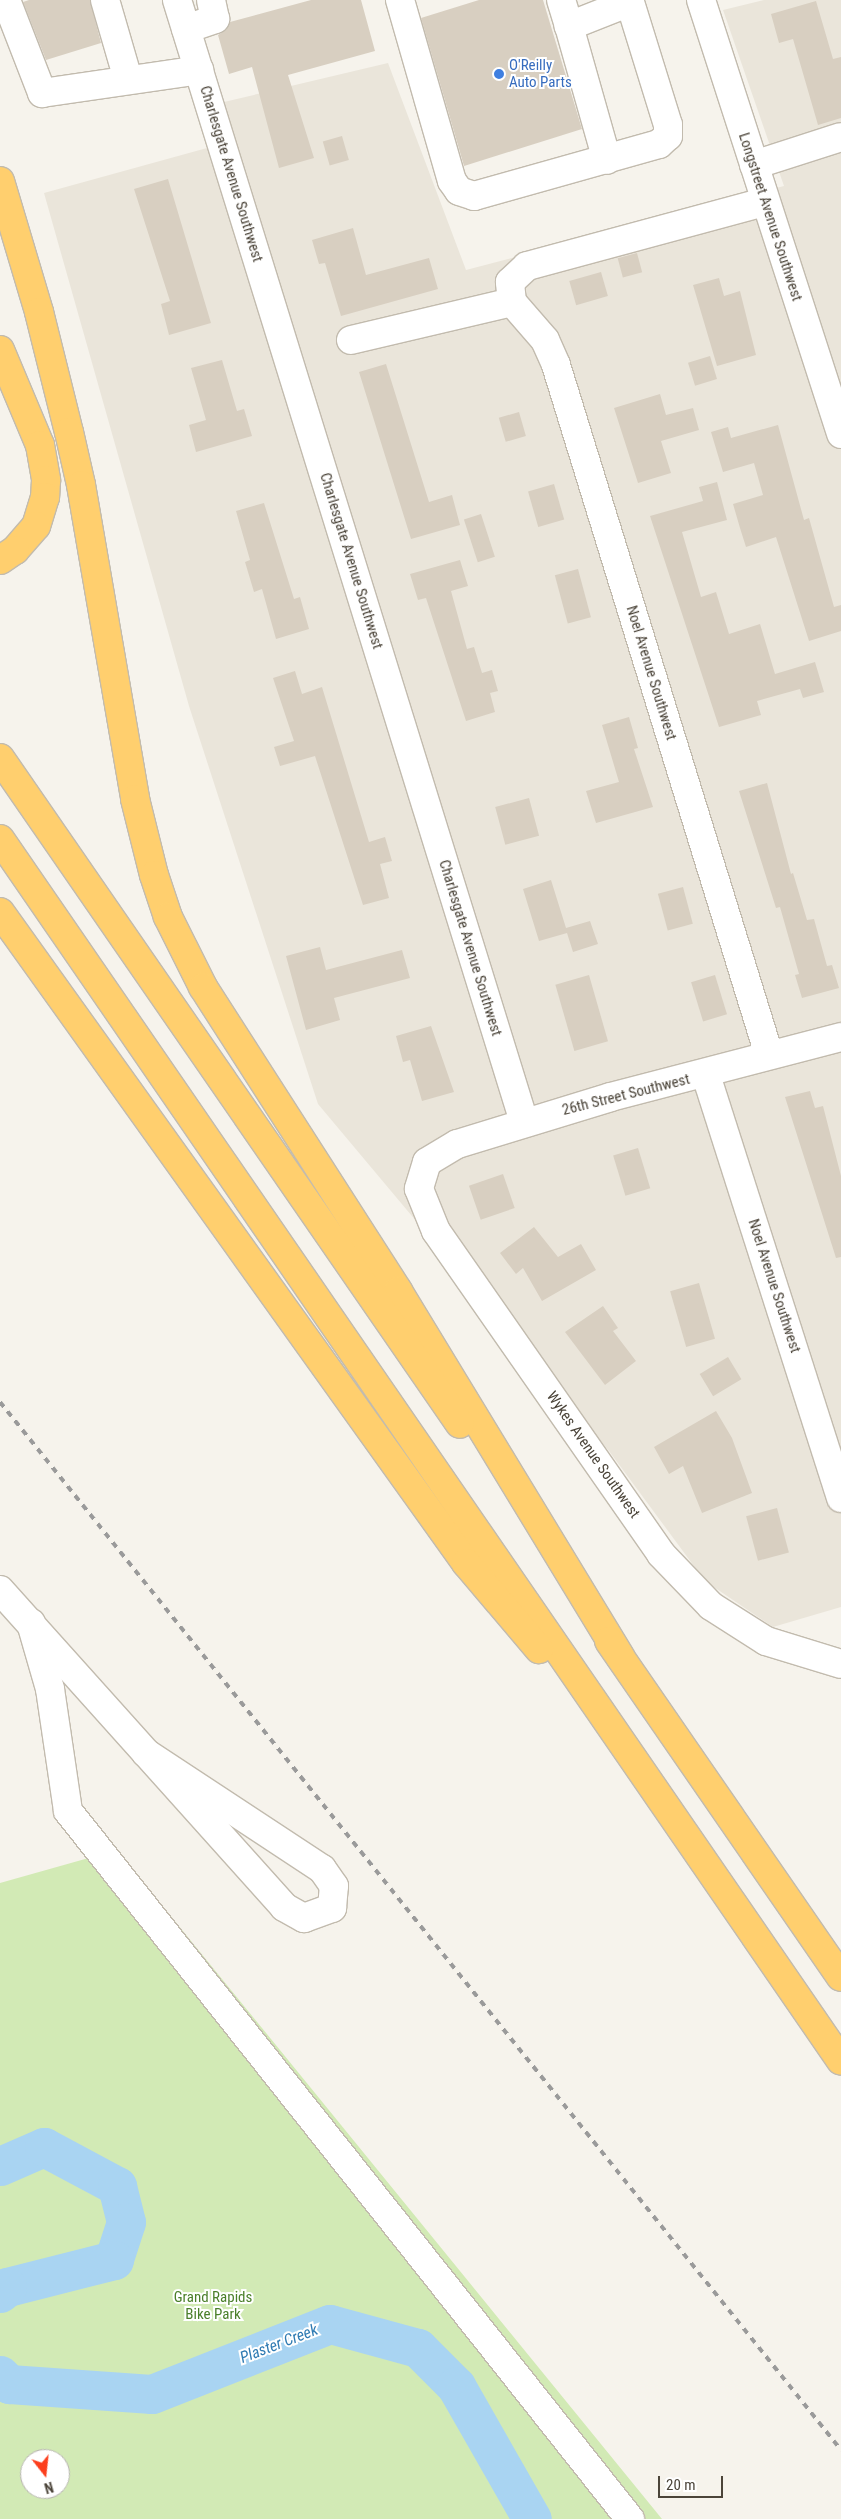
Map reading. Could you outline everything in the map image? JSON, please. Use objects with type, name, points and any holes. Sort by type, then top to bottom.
[{"type":"highway","points":[[0,181],[39,312],[69,432],[81,485],[135,799],[154,875],[168,917],[203,987],[398,1291],[620,1656]]},
{"type":"highway","points":[[0,350],[40,445],[46,480],[45,497],[36,526],[15,550],[0,560]]},
{"type":"highway","points":[[0,758],[841,1977]]},
{"type":"highway","points":[[0,839],[841,2061]]},
{"type":"highway","points":[[0,912],[466,1563],[624,1746]]},
{"type":"street","points":[[6,0],[42,93],[128,78],[199,70]]},
{"type":"street","points":[[105,0],[128,78]]},
{"type":"street","name":"Charlesgate Avenue Southwest","points":[[177,0],[524,1122]]},
{"type":"street","points":[[186,29],[215,20],[211,0]]},
{"type":"street","points":[[400,0],[422,86],[452,181],[459,191],[474,196],[659,144],[668,136],[668,125],[632,1],[569,26]]},
{"type":"street","points":[[561,0],[607,160]]},
{"type":"street","name":"Longstreet Avenue Southwest","points":[[701,0],[841,434]]},
{"type":"street","points":[[754,166],[841,137]]},
{"type":"street","points":[[351,340],[512,302],[510,282],[527,266],[765,202]]},
{"type":"street","name":"Noel Avenue Southwest","points":[[512,302],[545,340],[556,366],[769,1055]]},
{"type":"street","name":"26th Street Southwest","points":[[422,1172],[427,1162],[457,1144],[524,1122],[706,1075],[769,1055],[841,1037]]},
{"type":"street","name":"Noel Avenue Southwest","points":[[706,1075],[841,1498]]},
{"type":"street","name":"Wykes Avenue Southwest","points":[[422,1172],[419,1189],[436,1231],[661,1554],[711,1606],[766,1641],[841,1664]]},
{"type":"street","points":[[0,1590],[284,1908],[304,1918],[332,1908],[334,1886],[322,1869],[146,1753]]},
{"type":"street","points":[[30,1623],[50,1688],[68,1811],[630,2519]]},
{"type":"shaded area","points":[[764,0],[841,0],[841,1607],[773,1627],[705,1581],[609,1451],[318,1104],[189,706],[44,193],[236,140],[224,102],[388,63],[466,270],[784,186],[723,10]]},
{"type":"green space","name":"Grand Rapids Bike Park","points":[[117,1850],[662,2519],[0,2519],[0,1883]]},
{"type":"building","points":[[29,0],[90,0],[101,43],[46,60],[23,2]]},
{"type":"building","points":[[311,0],[361,0],[375,51],[288,75],[314,158],[279,168],[252,67],[229,74],[218,35],[226,30],[230,22]]},
{"type":"building","name":"O'Reilly Auto Parts","points":[[479,0],[543,0],[582,129],[464,166],[421,18]]},
{"type":"building","points":[[816,1],[833,59],[841,57],[841,118],[818,125],[793,39],[779,43],[771,14]]},
{"type":"building","points":[[342,136],[349,160],[330,166],[323,142]]},
{"type":"building","points":[[168,179],[211,323],[169,335],[161,304],[170,301],[134,189]]},
{"type":"building","points":[[353,228],[366,275],[429,258],[438,289],[341,316],[325,263],[319,264],[312,240]]},
{"type":"building","points":[[637,253],[642,272],[623,277],[618,258]]},
{"type":"building","points":[[601,272],[608,296],[576,305],[569,281]]},
{"type":"building","points":[[719,278],[724,296],[740,291],[756,355],[717,366],[693,285]]},
{"type":"building","points":[[710,356],[717,379],[695,386],[688,363]]},
{"type":"building","points":[[222,360],[237,411],[244,409],[252,436],[196,452],[189,425],[206,420],[191,368]]},
{"type":"building","points":[[386,364],[429,502],[452,495],[460,525],[411,539],[359,372]]},
{"type":"building","points":[[660,394],[666,415],[693,408],[699,430],[661,441],[671,473],[638,483],[614,408]]},
{"type":"building","points":[[519,412],[526,436],[506,442],[499,418]]},
{"type":"building","points":[[778,425],[804,520],[809,518],[834,607],[841,605],[841,631],[809,641],[776,537],[746,547],[740,528],[733,504],[763,495],[754,463],[723,472],[711,432],[728,427],[731,438]]},
{"type":"building","points":[[717,482],[727,520],[682,532],[701,597],[716,592],[729,634],[760,624],[775,674],[815,662],[824,692],[803,698],[800,689],[757,701],[761,715],[719,727],[650,516],[703,501],[699,487]]},
{"type":"building","points":[[554,484],[564,520],[538,527],[528,491]]},
{"type":"building","points":[[264,503],[294,599],[300,597],[309,629],[276,639],[262,589],[254,592],[245,562],[250,560],[236,511]]},
{"type":"building","points":[[481,514],[495,557],[478,562],[464,520]]},
{"type":"building","points":[[460,560],[468,586],[451,591],[467,649],[474,647],[482,673],[492,670],[498,691],[490,693],[495,712],[466,721],[426,598],[418,600],[410,574]]},
{"type":"building","points":[[578,569],[591,617],[568,624],[555,575]]},
{"type":"building","points":[[295,671],[302,694],[322,687],[369,842],[385,837],[392,861],[380,864],[389,898],[363,905],[315,756],[280,766],[274,747],[294,741],[273,678]]},
{"type":"building","points":[[629,717],[638,748],[634,749],[653,807],[596,823],[586,791],[619,782],[602,725]]},
{"type":"building","points":[[767,783],[791,874],[793,873],[807,920],[814,919],[827,966],[832,965],[839,988],[802,998],[795,975],[799,974],[780,907],[776,908],[739,791]]},
{"type":"building","points":[[529,798],[539,836],[505,845],[495,807]]},
{"type":"building","points":[[551,880],[566,928],[590,921],[598,944],[573,952],[567,933],[539,941],[523,889]]},
{"type":"building","points":[[683,887],[693,924],[668,930],[658,894]]},
{"type":"building","points":[[320,947],[326,970],[402,950],[410,978],[334,998],[340,1020],[306,1030],[286,956]]},
{"type":"building","points":[[589,975],[608,1041],[574,1051],[555,985]]},
{"type":"building","points":[[715,975],[727,1014],[703,1022],[691,982]]},
{"type":"building","points":[[431,1026],[454,1092],[422,1101],[410,1060],[403,1062],[396,1036]]},
{"type":"building","points":[[810,1091],[815,1108],[823,1106],[841,1176],[841,1257],[836,1258],[785,1097]]},
{"type":"building","points":[[638,1148],[650,1188],[625,1196],[613,1156]]},
{"type":"building","points":[[503,1174],[515,1208],[481,1220],[469,1186]]},
{"type":"building","points":[[534,1227],[558,1257],[581,1244],[596,1270],[542,1301],[523,1268],[516,1274],[500,1253]]},
{"type":"building","points":[[699,1283],[715,1339],[686,1347],[670,1291]]},
{"type":"building","points":[[603,1306],[618,1328],[613,1331],[636,1361],[605,1385],[565,1332]]},
{"type":"building","points":[[728,1357],[741,1379],[713,1396],[700,1374]]},
{"type":"building","points":[[716,1411],[732,1438],[752,1493],[702,1513],[683,1466],[669,1474],[654,1447]]},
{"type":"building","points":[[777,1508],[789,1552],[758,1561],[746,1516]]},
{"type":"waterway","name":"Plaster Creek","points":[[0,2166],[44,2147],[117,2186],[126,2222],[114,2260],[7,2287],[0,2293]]},
{"type":"waterway","name":"Plaster Creek","points":[[0,2375],[9,2384],[152,2394],[330,2324],[418,2348],[456,2386],[532,2519]]},
{"type":"railway","points":[[0,1402],[841,2450]]},
{"type":"place","name":"O'Reilly Auto Parts","points":[[499,74]]}]
